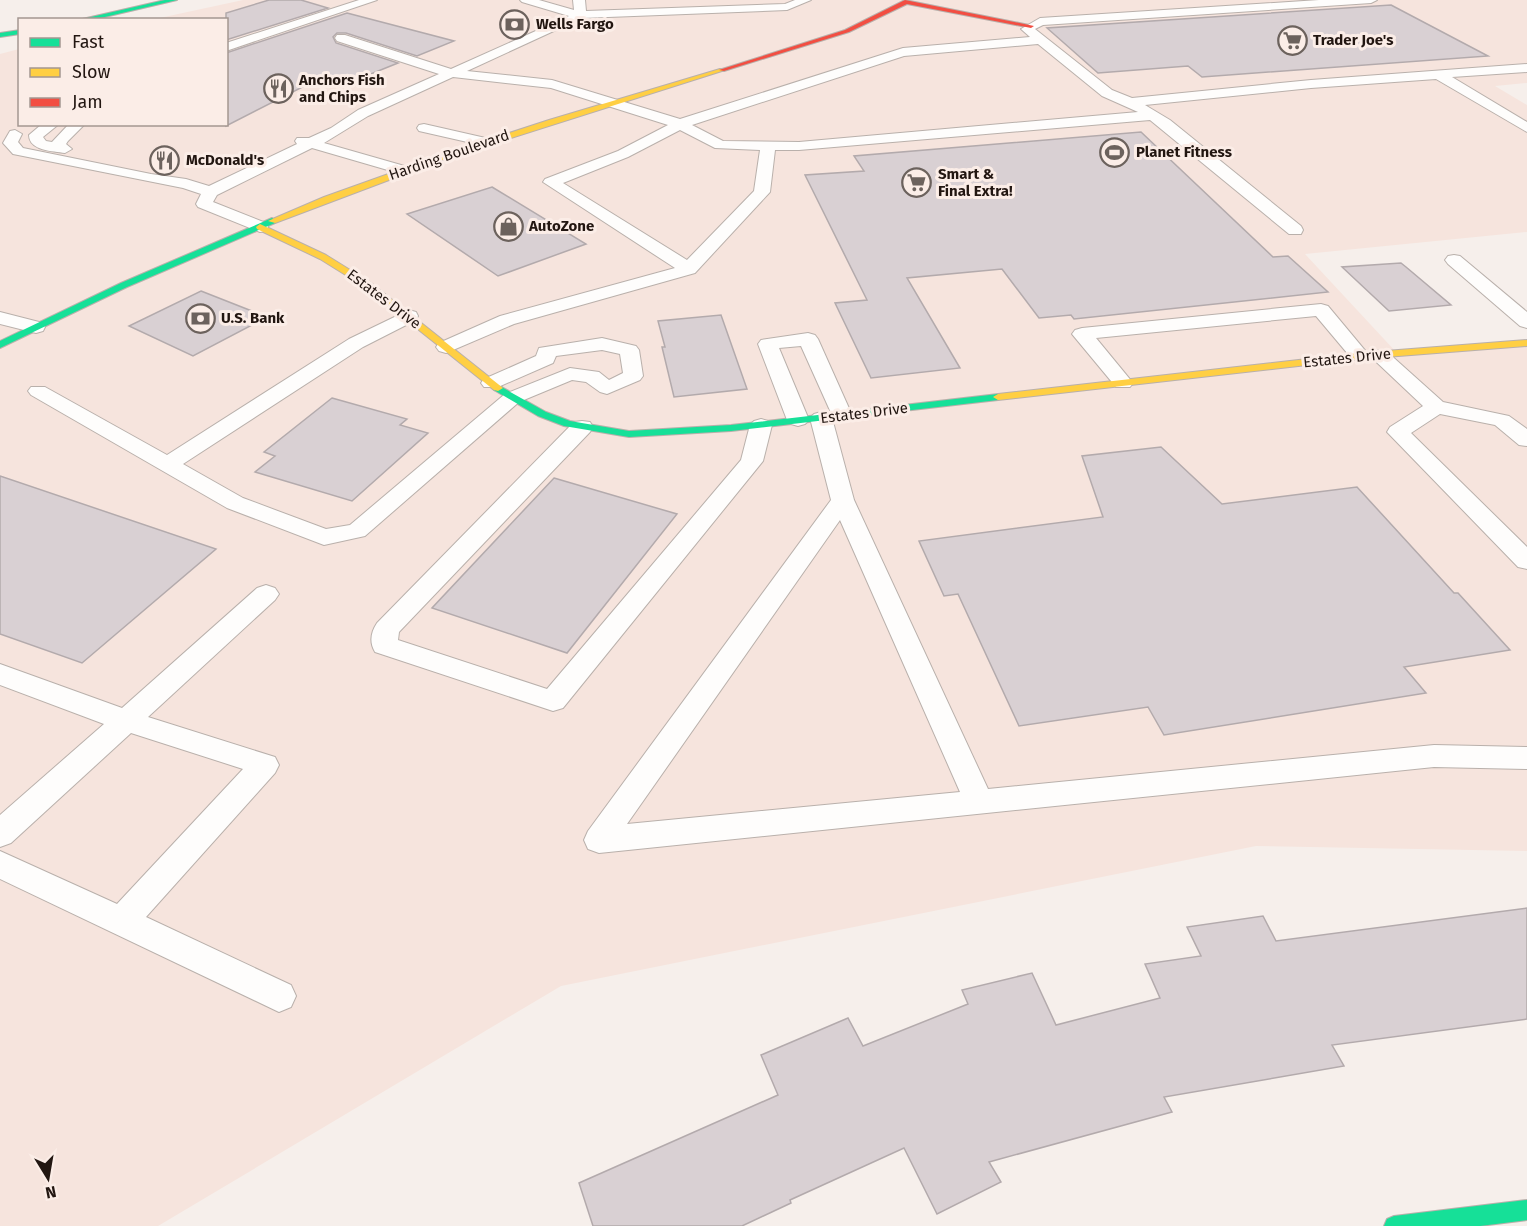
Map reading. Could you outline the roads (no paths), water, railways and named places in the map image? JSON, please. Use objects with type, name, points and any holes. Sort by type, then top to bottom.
[{"type":"main road","points":[[90,18],[174,0]]},
{"type":"main road","points":[[905,1],[1031,26]]},
{"type":"main road","name":"Harding Boulevard","points":[[0,345],[260,227],[403,170],[485,142],[818,41],[883,16],[905,1]]},
{"type":"main road","points":[[0,35],[18,32]]},
{"type":"main road","name":"Estates Drive","points":[[260,227],[346,269],[409,316],[491,383],[532,410],[568,424],[612,432],[660,434],[820,418],[1369,355],[1527,343]]},
{"type":"main road","points":[[1394,1226],[1527,1210]]},
{"type":"lane","points":[[347,0],[365,2]]},
{"type":"lane","points":[[526,0],[580,15],[787,7],[805,0]]},
{"type":"lane","points":[[579,0],[580,15]]},
{"type":"lane","points":[[1295,230],[1153,115],[1131,102],[1107,93],[1027,29],[1040,22],[1305,2],[1371,0]]},
{"type":"lane","points":[[228,46],[365,2]]},
{"type":"lane","points":[[260,227],[204,204],[210,192],[336,131],[363,113],[580,15]]},
{"type":"lane","points":[[341,38],[451,73],[552,84],[680,124],[720,145],[799,146],[1153,115]]},
{"type":"lane","points":[[689,268],[552,182],[623,154],[680,124],[903,52],[1040,40]]},
{"type":"lane","points":[[1131,102],[1311,84],[1527,68]]},
{"type":"lane","points":[[1437,75],[1527,128]]},
{"type":"lane","points":[[49,126],[36,135],[36,140],[41,144],[172,175],[186,184]]},
{"type":"lane","points":[[62,148],[59,144],[61,139],[76,126]]},
{"type":"lane","points":[[423,128],[485,142]]},
{"type":"lane","points":[[15,134],[10,143],[18,151],[151,179],[186,184],[210,192]]},
{"type":"lane","points":[[293,139],[403,170]]},
{"type":"lane","points":[[446,347],[507,320],[689,268],[762,192],[768,145]]},
{"type":"lane","points":[[1454,260],[1527,322]]},
{"type":"lane","points":[[1123,383],[1082,334],[1321,310],[1369,355],[1436,407],[1502,420],[1527,440]]},
{"type":"lane","points":[[168,464],[356,343],[409,316]]},
{"type":"lane","points":[[0,318],[36,327]]},
{"type":"lane","points":[[38,391],[235,503],[324,537],[357,531],[512,398],[570,374],[592,376],[607,388],[633,376],[629,350],[602,344],[546,352],[546,360],[491,383]]},
{"type":"lane","points":[[1436,407],[1398,432],[1527,561]]},
{"type":"lane","points":[[820,418],[843,500],[979,801]]},
{"type":"lane","points":[[582,427],[386,629],[384,645],[552,700],[752,461],[761,424]]},
{"type":"lane","points":[[843,500],[598,840],[1434,756],[1527,758]]},
{"type":"lane","points":[[0,834],[266,594]]},
{"type":"lane","points":[[0,674],[124,720],[265,765],[121,922]]},
{"type":"lane","points":[[0,864],[279,996]]},
{"type":"place","name":"Wells Fargo","points":[[515,24]]},
{"type":"place","name":"Trader Joe's","points":[[1292,40]]},
{"type":"place","name":"Anchors Fish and Chips","points":[[278,89]]},
{"type":"place","name":"Planet Fitness","points":[[1115,152]]},
{"type":"place","name":"McDonald's","points":[[165,160]]},
{"type":"place","name":"Smart & Final Extra!","points":[[917,183]]},
{"type":"place","name":"AutoZone","points":[[508,226]]},
{"type":"place","name":"U.S. Bank","points":[[200,318]]}]
